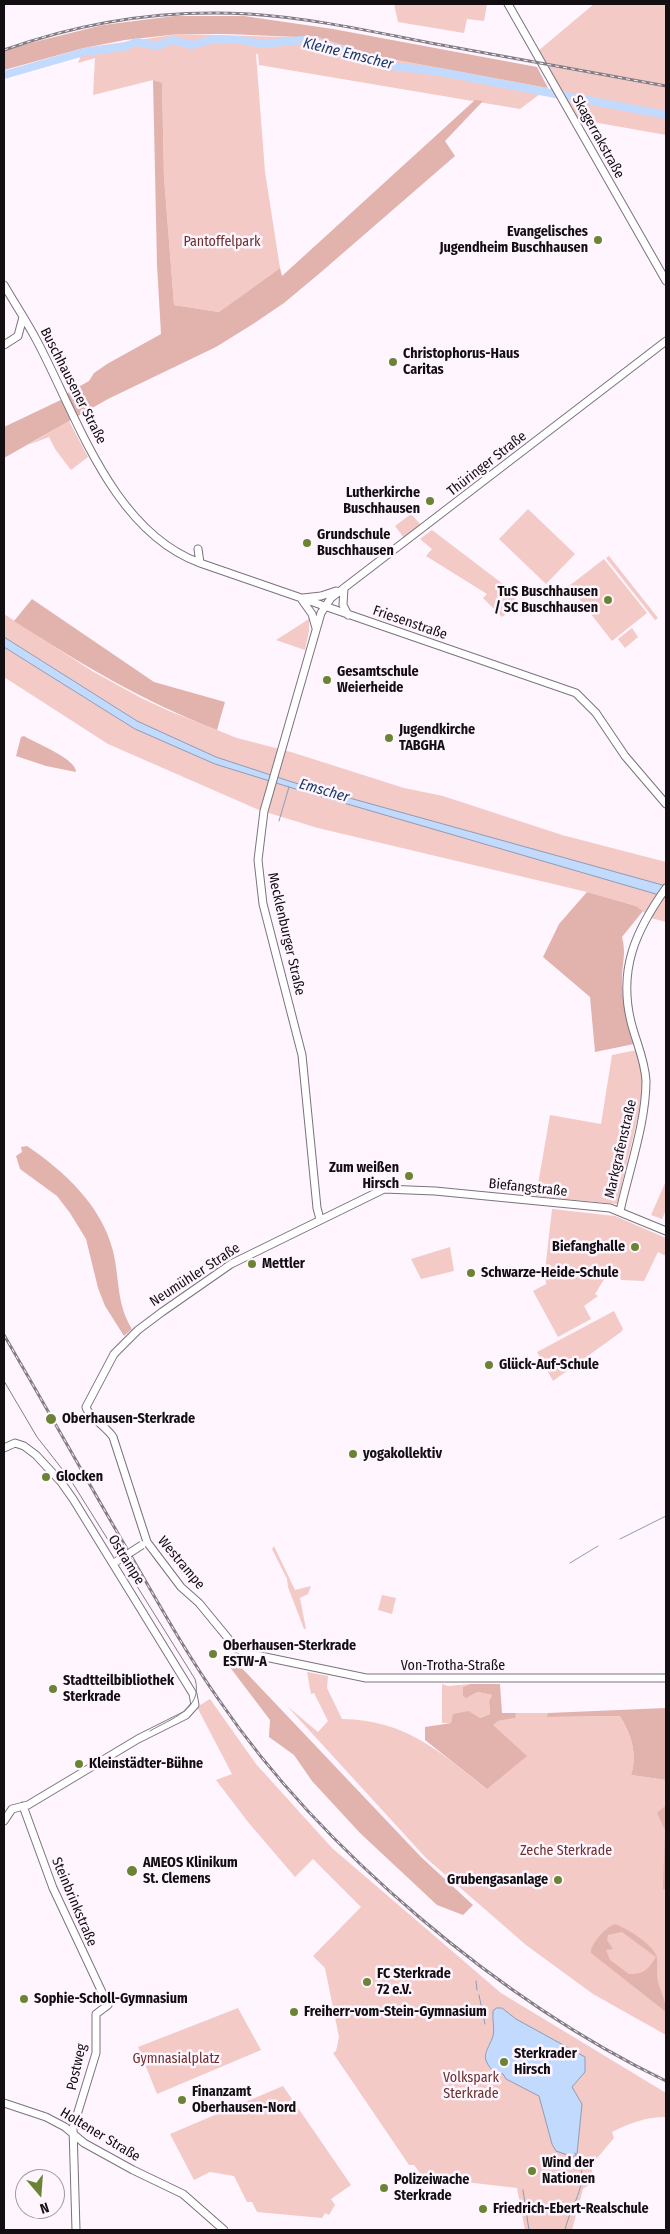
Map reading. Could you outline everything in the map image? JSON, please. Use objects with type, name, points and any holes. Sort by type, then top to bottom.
[{"type":"main road","name":"Skagerrakstraße","points":[[508,4],[666,282]]},
{"type":"main road","name":"Buschhausener Straße","points":[[4,285],[23,316],[100,468],[120,498]]},
{"type":"main road","points":[[4,345],[18,336],[23,316]]},
{"type":"main road","name":"Thüringer Straße","points":[[324,607],[344,588],[666,341]]},
{"type":"main road","name":"Friesenstraße","points":[[120,498],[166,545],[181,555],[324,607],[576,693],[596,713],[625,756],[666,804]]},
{"type":"main road","points":[[198,549],[200,563]]},
{"type":"main road","points":[[300,598],[321,596],[344,588],[343,605],[348,615]]},
{"type":"main road","points":[[300,598],[309,609],[316,629]]},
{"type":"main road","name":"Mecklenburger Straße","points":[[320,1220],[317,1208],[302,1055],[259,883],[260,838],[268,796],[324,607]]},
{"type":"main road","name":"Markgrafenstraße","points":[[620,1211],[645,1098],[644,1065],[632,1025],[627,999],[627,974],[633,945],[642,923],[666,888]]},
{"type":"main road","name":"Neumühler Straße","points":[[87,1411],[86,1406],[114,1354],[143,1326],[222,1269],[384,1189]]},
{"type":"main road","name":"Biefangstraße","points":[[384,1189],[435,1191],[620,1211],[666,1231]]},
{"type":"main road","name":"Westrampe","points":[[87,1411],[108,1429],[117,1447],[145,1544],[181,1587],[199,1603],[242,1652]]},
{"type":"main road","name":"Ostrampe","points":[[5,1447],[14,1443],[20,1443],[36,1454],[61,1482],[115,1562],[192,1692],[195,1702],[192,1710],[186,1715],[138,1739],[23,1806]]},
{"type":"main road","points":[[115,1562],[145,1544]]},
{"type":"main road","name":"Von-Trotha-Straße","points":[[242,1652],[261,1658],[366,1678],[666,1678]]},
{"type":"main road","points":[[4,1821],[12,1809],[23,1806]]},
{"type":"main road","name":"Steinbrinkstraße","points":[[23,1806],[54,1888],[108,2005]]},
{"type":"main road","name":"Postweg","points":[[76,2230],[75,2123],[96,2053],[96,2014],[108,2005]]},
{"type":"main road","name":"Holtener Straße","points":[[4,2103],[46,2117],[65,2128],[74,2136],[133,2170],[183,2194],[224,2230]]},
{"type":"green space","points":[[394,4],[487,4],[484,21],[467,19],[464,33],[398,22]]},
{"type":"green space","points":[[594,4],[666,4],[666,135],[576,119],[538,51]]},
{"type":"green space","name":"Pantoffelpark","points":[[179,34],[320,38],[380,57],[548,88],[520,109],[259,65],[258,54],[256,54],[265,172],[280,268],[219,312],[174,305],[164,177],[162,84],[153,80],[93,95],[95,58],[78,63],[84,48]]},
{"type":"green space","points":[[69,421],[88,457],[71,470],[55,449],[49,437],[28,445]]},
{"type":"green space","points":[[528,509],[575,554],[546,584],[499,539]]},
{"type":"green space","points":[[411,514],[421,525],[404,538],[395,526]]},
{"type":"green space","points":[[432,530],[516,594],[514,608],[502,617],[483,598],[487,594],[426,556],[432,549],[420,539]]},
{"type":"green space","points":[[609,556],[658,618],[655,620],[606,558]]},
{"type":"green space","name":"TuS Buschhausen / SC Buschhausen","points":[[604,559],[647,613],[612,641],[569,586]]},
{"type":"green space","points":[[4,614],[92,671],[141,698],[237,738],[291,752],[404,788],[443,796],[562,835],[666,862],[666,922],[651,918],[636,906],[587,892],[318,828],[259,810],[108,744],[4,677],[4,647],[119,719],[137,721],[4,637]]},
{"type":"green space","points":[[309,619],[309,631],[305,650],[276,640]]},
{"type":"green space","points":[[632,628],[638,637],[625,648],[618,639]]},
{"type":"green space","points":[[637,1050],[643,1072],[643,1096],[617,1204],[536,1196],[550,1115],[601,1124],[612,1055]]},
{"type":"green space","points":[[666,1181],[666,1210],[662,1219],[651,1215]]},
{"type":"green space","points":[[552,1209],[615,1216],[666,1238],[666,1256],[658,1252],[644,1281],[621,1280],[619,1273],[608,1273],[595,1294],[598,1296],[584,1306],[591,1319],[558,1337],[533,1291],[546,1284],[545,1271]]},
{"type":"green space","points":[[450,1247],[454,1271],[421,1279],[411,1259]]},
{"type":"green space","points":[[614,1311],[623,1329],[621,1332],[553,1381],[537,1352]]},
{"type":"green space","points":[[274,1546],[295,1590],[311,1586],[308,1594],[300,1598],[306,1629],[304,1629],[288,1587],[287,1579],[272,1549]]},
{"type":"green space","points":[[382,1595],[396,1598],[392,1614],[378,1610]]},
{"type":"green space","name":"Zeche Sterkrade","points":[[307,1672],[328,1676],[327,1688],[342,1719],[385,1725],[421,1740],[487,1789],[492,1725],[498,1721],[514,1718],[516,1713],[548,1713],[548,1717],[620,1716],[632,1745],[634,1760],[631,1775],[666,1780],[666,1805],[658,1813],[666,1819],[666,2035],[593,1994],[526,1945],[426,1858],[287,1706],[318,1732],[328,1721],[314,1693],[311,1694]]},
{"type":"green space","points":[[442,1684],[448,1686],[470,1684],[463,1687],[470,1696],[478,1692],[492,1695],[489,1701],[490,1714],[480,1718],[469,1711],[451,1723],[442,1723]]},
{"type":"green space","name":"Volkspark Sterkrade","points":[[210,1699],[256,1764],[332,1848],[501,1993],[666,2093],[666,2117],[638,2121],[612,2132],[614,2138],[593,2163],[590,2184],[583,2189],[572,2230],[525,2230],[517,2188],[423,2177],[414,2165],[409,2165],[333,2053],[336,2051],[339,2037],[325,1968],[313,1956],[361,1907],[313,1859],[295,1877],[248,1822],[216,1780],[232,1774],[197,1707]]},
{"type":"green space","name":"Gymnasialplatz","points":[[238,2008],[261,2050],[157,2094],[138,2047]]},
{"type":"green space","points":[[283,2086],[351,2185],[331,2199],[335,2205],[329,2215],[325,2213],[322,2218],[257,2212],[252,2202],[247,2202],[234,2176],[210,2172],[194,2180],[170,2134]]},
{"type":"shaded area","points":[[174,16],[244,16],[333,29],[537,67],[548,88],[380,57],[320,38],[227,34],[179,34],[125,40],[84,48],[4,70],[4,51],[14,47],[103,25]]},
{"type":"shaded area","points":[[153,80],[162,83],[164,177],[174,305],[219,312],[280,268],[282,276],[475,100],[483,101],[445,141],[455,156],[284,303],[216,347],[108,399],[4,458],[4,427],[67,397],[66,394],[89,381],[94,373],[107,364],[161,334],[157,265]]},
{"type":"shaded area","points":[[32,599],[154,682],[225,702],[217,730],[163,707],[112,681],[14,621]]},
{"type":"shaded area","points":[[24,736],[63,757],[75,767],[76,772],[46,766],[16,756],[21,737]]},
{"type":"shaded area","points":[[587,892],[636,906],[643,911],[622,937],[624,952],[622,993],[634,1044],[595,1052],[590,997],[543,957],[559,924]]},
{"type":"shaded area","points":[[27,1146],[68,1178],[91,1205],[100,1219],[113,1251],[123,1310],[132,1329],[124,1336],[105,1306],[98,1288],[86,1239],[70,1213],[57,1196],[20,1169],[16,1156],[22,1152],[21,1147]]},
{"type":"shaded area","points":[[237,1663],[421,1857],[473,1905],[463,1915],[437,1905],[360,1833],[312,1781],[294,1755],[269,1737],[270,1720],[229,1666]]},
{"type":"shaded area","points":[[470,1684],[500,1684],[502,1713],[516,1713],[515,1718],[498,1721],[493,1725],[527,1756],[487,1789],[425,1740],[425,1727],[451,1723],[453,1714],[469,1711],[480,1718],[490,1714],[489,1701],[492,1695],[478,1692],[466,1698],[463,1696],[463,1687]]},
{"type":"shaded area","points":[[666,1708],[666,1780],[631,1775],[634,1760],[632,1745],[620,1716],[547,1717],[548,1713]]},
{"type":"shaded area","points":[[666,1805],[666,1890],[663,1889],[665,1830],[657,1813]]},
{"type":"shaded area","points":[[615,1924],[633,1933],[655,1953],[657,1958],[658,1982],[666,2012],[591,1953],[593,1945],[603,1932]],"holes":[[[622,1932],[656,1957],[646,1970],[629,1974],[610,1960],[606,1950],[613,1949],[607,1940],[608,1935]]]},
{"type":"water","name":"Emscher","points":[[4,637],[137,721],[216,757],[292,782],[666,886],[666,897],[215,764],[135,729],[4,647]]},
{"type":"water","points":[[497,2008],[502,2008],[516,2019],[585,2057],[585,2072],[572,2087],[582,2104],[577,2154],[573,2157],[556,2151],[552,2144],[539,2096],[506,2079],[503,2074],[494,2072],[489,2067],[486,2054],[494,2033],[493,2011]]},
{"type":"waterway","name":"Kleine Emscher","points":[[4,75],[84,52],[123,47],[137,42],[157,46],[172,40],[192,45],[215,39],[240,40],[263,44],[303,40],[348,51],[384,65],[440,72],[666,115]]},
{"type":"waterway","points":[[279,821],[289,787]]},
{"type":"waterway","points":[[620,1539],[666,1516]]},
{"type":"waterway","points":[[570,1563],[598,1546]]},
{"type":"waterway","points":[[476,1981],[477,1990]]},
{"type":"waterway","points":[[479,1995],[485,2024]]},
{"type":"waterway","points":[[565,2230],[581,2183],[582,2173],[575,2153]]},
{"type":"waterway","points":[[523,2190],[529,2230]]},
{"type":"tram line","points":[[4,1381],[37,1437],[70,1479],[195,1679],[195,1698],[190,1705],[183,1712],[150,1731]]},
{"type":"railway","points":[[4,50],[63,32],[124,20],[186,14],[249,14],[343,26],[666,86]]},
{"type":"railway","points":[[4,1335],[196,1666],[261,1756],[309,1812],[362,1866],[480,1966],[541,2009],[604,2048],[666,2081]]},
{"type":"place","name":"Evangelisches Jugendheim Buschhausen","points":[[598,240]]},
{"type":"place","name":"Christophorus-Haus Caritas","points":[[393,362]]},
{"type":"place","name":"Lutherkirche Buschhausen","points":[[430,501]]},
{"type":"place","name":"Grundschule Buschhausen","points":[[307,543]]},
{"type":"place","name":"TuS Buschhausen / SC Buschhausen","points":[[608,600]]},
{"type":"place","name":"Gesamtschule Weierheide","points":[[327,680]]},
{"type":"place","name":"Jugendkirche TABGHA","points":[[389,738]]},
{"type":"place","name":"Zum weißen Hirsch","points":[[409,1176]]},
{"type":"place","name":"Biefanghalle","points":[[635,1247]]},
{"type":"place","name":"Mettler","points":[[252,1264]]},
{"type":"place","name":"Schwarze-Heide-Schule","points":[[471,1273]]},
{"type":"place","name":"Glück-Auf-Schule","points":[[489,1365]]},
{"type":"place","name":"Oberhausen-Sterkrade","points":[[51,1419]]},
{"type":"place","name":"yogakollektiv","points":[[353,1454]]},
{"type":"place","name":"Glocken","points":[[46,1477]]},
{"type":"place","name":"Oberhausen-Sterkrade ESTW-A","points":[[213,1654]]},
{"type":"place","name":"Stadtteilbibliothek Sterkrade","points":[[53,1689]]},
{"type":"place","name":"Kleinstädter-Bühne","points":[[79,1764]]},
{"type":"place","name":"AMEOS Klinikum St. Clemens","points":[[132,1871]]},
{"type":"place","name":"Grubengasanlage","points":[[558,1880]]},
{"type":"place","name":"FC Sterkrade 72 e.V.","points":[[367,1982]]},
{"type":"place","name":"Sophie-Scholl-Gymnasium","points":[[24,1999]]},
{"type":"place","name":"Freiherr-vom-Stein-Gymnasium","points":[[294,2012]]},
{"type":"place","name":"Sterkrader Hirsch","points":[[504,2062]]},
{"type":"place","name":"Finanzamt Oberhausen-Nord","points":[[182,2100]]},
{"type":"place","name":"Wind der Nationen","points":[[532,2171]]},
{"type":"place","name":"Polizeiwache Sterkrade","points":[[384,2188]]},
{"type":"place","name":"Friedrich-Ebert-Realschule","points":[[483,2209]]}]
